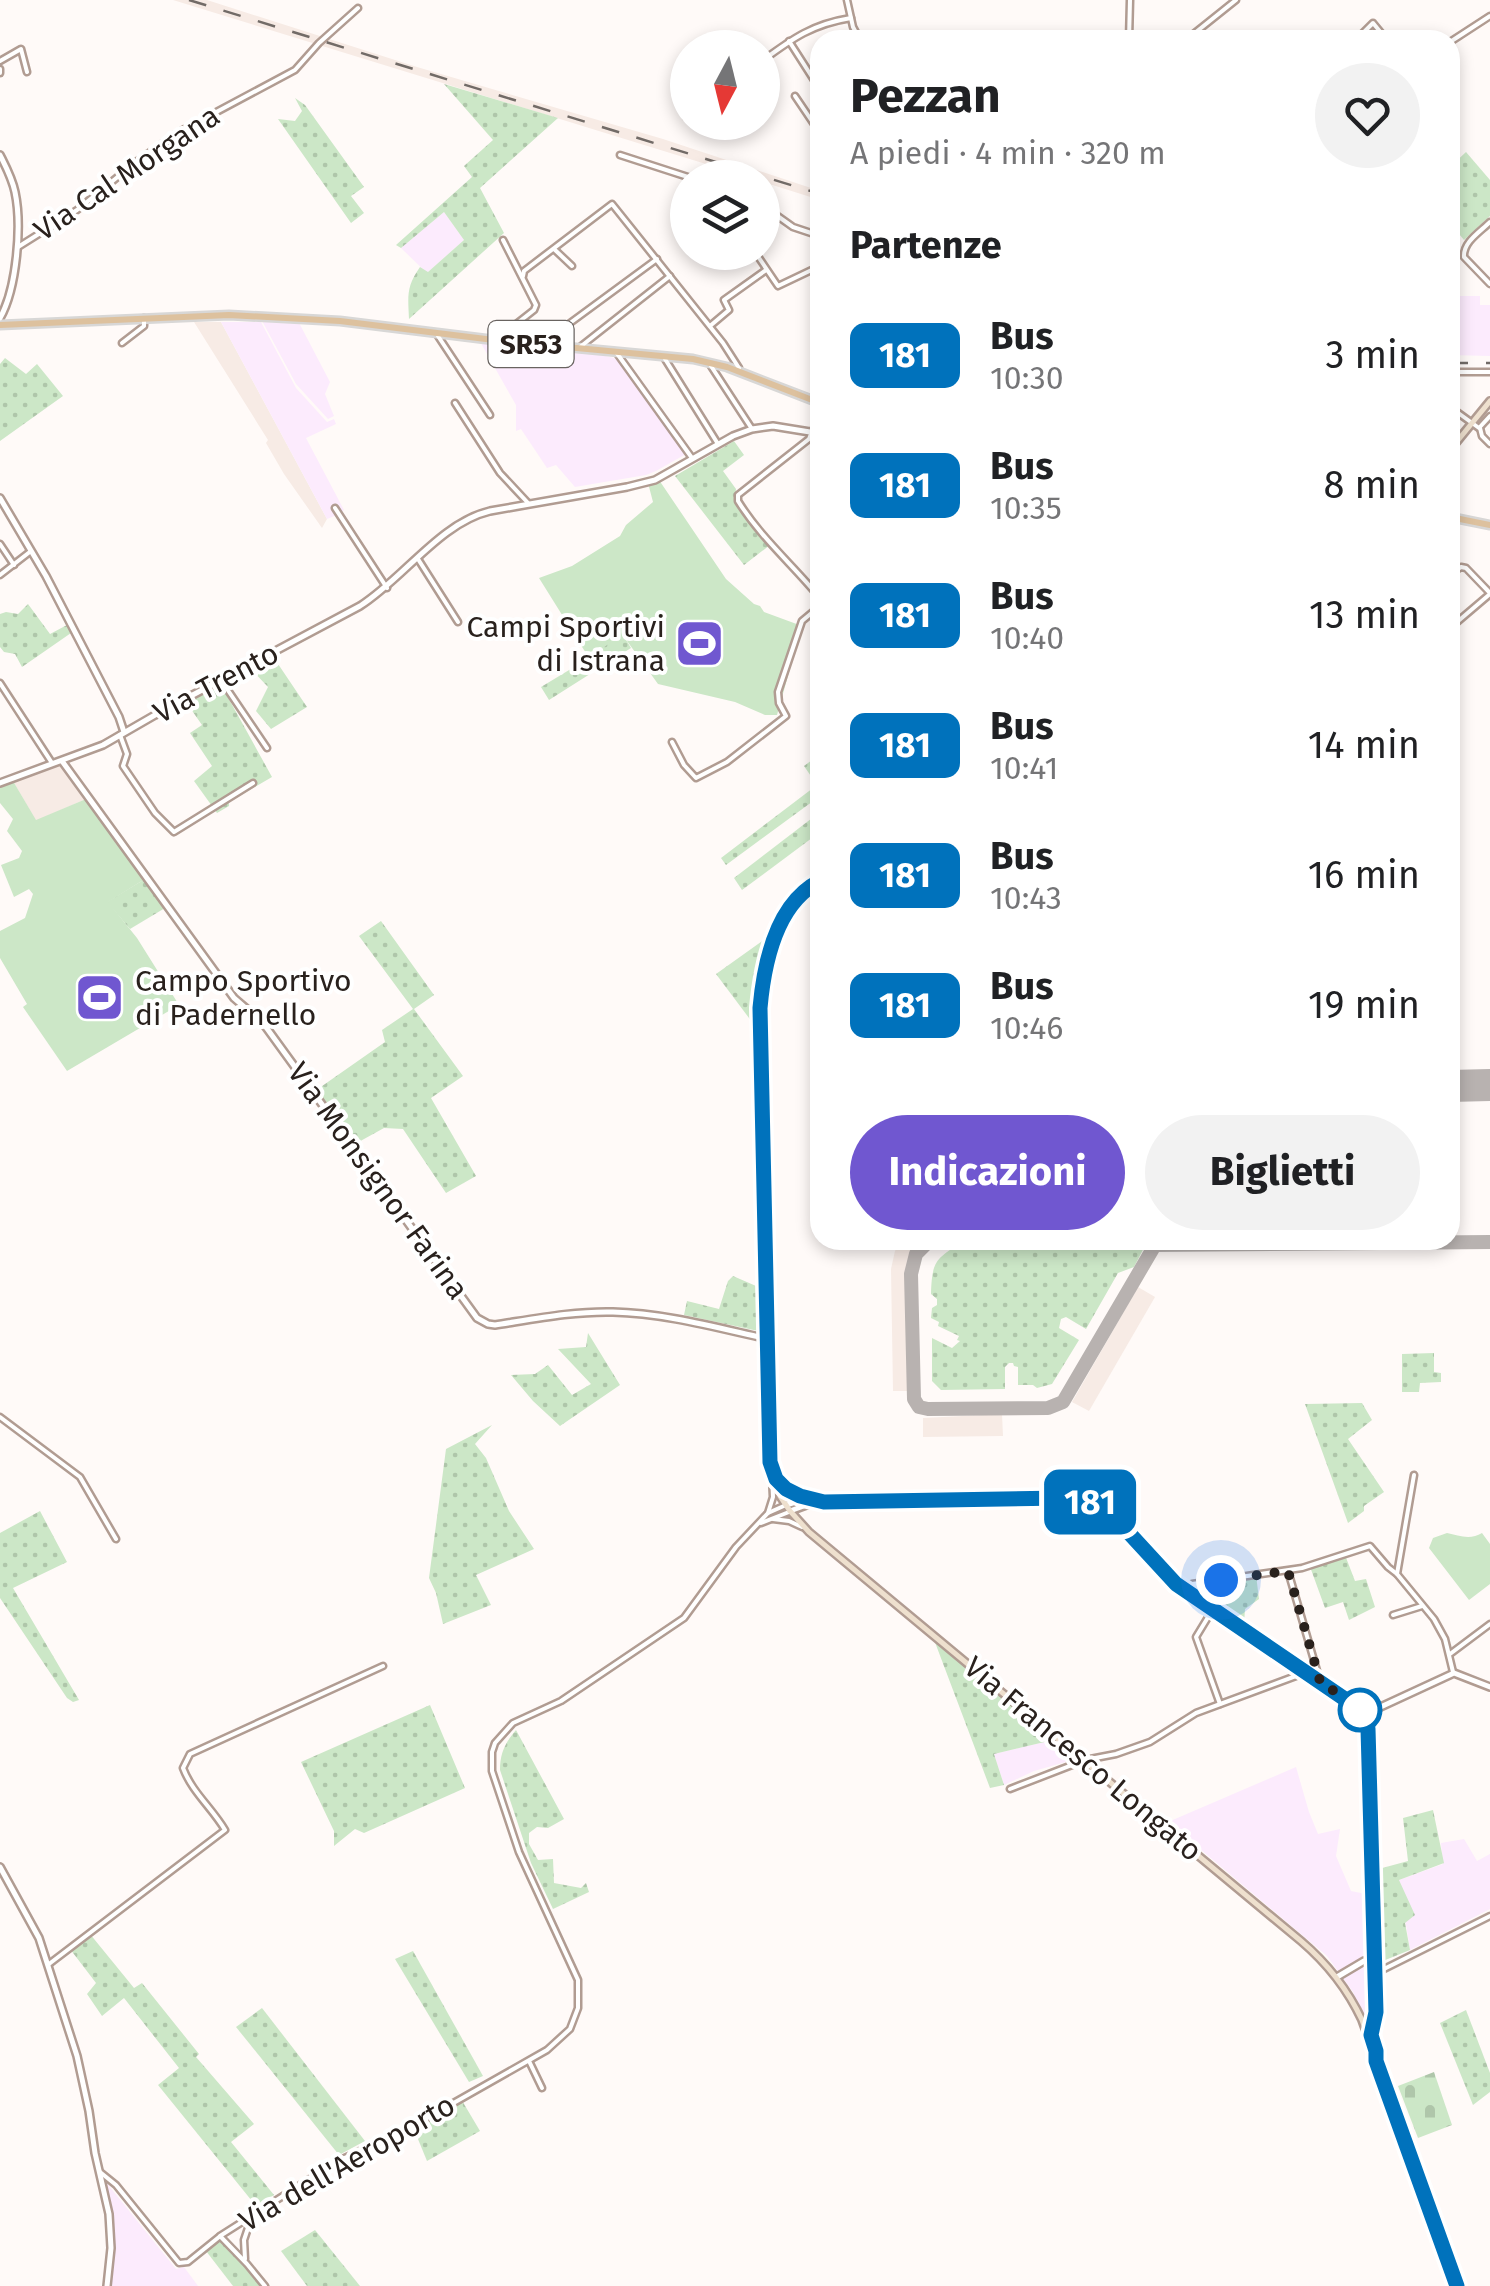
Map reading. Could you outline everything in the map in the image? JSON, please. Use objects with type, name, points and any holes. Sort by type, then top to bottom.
[{"type":"main road","name":"SR53","points":[[1,320],[233,315],[320,320],[710,362],[810,398]]},
{"type":"main road","points":[[1460,438],[1490,401]]},
{"type":"main road","points":[[1460,518],[1490,525]]},
{"type":"main road","name":"Via Francesco Longato","points":[[810,887],[788,912],[772,943],[760,1008],[769,1433],[772,1471],[780,1496],[809,1532],[1302,1941],[1337,1977],[1357,2009],[1457,2286]]},
{"type":"street","points":[[847,0],[856,30]]},
{"type":"street","points":[[1129,30],[1130,0]]},
{"type":"street","points":[[1198,30],[1236,0]]},
{"type":"street","name":"Via Cal Morgana","points":[[16,252],[18,246],[77,210],[179,132],[295,70],[358,8]]},
{"type":"street","points":[[1460,35],[1488,17],[1490,29]]},
{"type":"street","points":[[811,30],[851,18]]},
{"type":"street","points":[[780,48],[810,30]]},
{"type":"street","points":[[790,41],[810,74]]},
{"type":"street","points":[[0,61],[21,49],[27,72]]},
{"type":"street","points":[[795,96],[810,118]]},
{"type":"street","points":[[0,154],[16,193],[18,211],[11,288],[1,320]]},
{"type":"street","points":[[620,155],[670,171]]},
{"type":"street","points":[[523,276],[524,271],[610,204],[732,354],[738,372]]},
{"type":"street","points":[[780,218],[810,233]]},
{"type":"street","points":[[1490,222],[1463,253],[1490,284]]},
{"type":"street","points":[[502,341],[506,332],[536,307],[503,240]]},
{"type":"street","points":[[554,248],[572,266]]},
{"type":"street","points":[[548,345],[551,336],[657,259]]},
{"type":"street","points":[[710,326],[730,310],[724,300],[766,270],[778,286],[810,271]]},
{"type":"street","points":[[580,348],[670,276]]},
{"type":"street","points":[[122,343],[144,326],[144,318]]},
{"type":"street","points":[[437,333],[490,416]]},
{"type":"street","points":[[616,352],[692,459]]},
{"type":"street","points":[[664,357],[718,444]]},
{"type":"street","points":[[710,362],[752,429]]},
{"type":"street","points":[[1460,372],[1490,372]]},
{"type":"street","points":[[455,403],[500,473],[528,504],[641,484],[668,474],[752,429],[810,429]]},
{"type":"street","points":[[1460,415],[1480,428],[1490,444]]},
{"type":"street","points":[[1480,428],[1490,416]]},
{"type":"street","points":[[810,438],[738,495],[738,502],[810,586]]},
{"type":"street","points":[[0,498],[59,600],[119,717],[127,754],[123,766],[154,813],[174,832],[253,784]]},
{"type":"street","name":"Via Trento","points":[[0,783],[96,749],[360,606],[458,524],[480,514],[528,504]]},
{"type":"street","points":[[335,508],[386,588]]},
{"type":"street","points":[[0,544],[14,565]]},
{"type":"street","points":[[0,575],[31,551]]},
{"type":"street","points":[[418,559],[458,622]]},
{"type":"street","points":[[1460,568],[1466,568],[1490,593],[1460,619]]},
{"type":"street","points":[[672,742],[696,778],[727,762],[786,716],[778,692],[802,621],[810,614]]},
{"type":"street","points":[[221,680],[268,748]]},
{"type":"street","points":[[0,683],[52,764]]},
{"type":"street","name":"Via Monsignor Farina","points":[[62,761],[234,998],[263,1023],[478,1318],[496,1324],[617,1312],[769,1340]]},
{"type":"street","points":[[0,1416],[80,1477],[116,1539]]},
{"type":"street","points":[[772,1471],[786,1489],[824,1502]]},
{"type":"street","points":[[768,1513],[773,1497],[772,1471]]},
{"type":"street","points":[[1398,1574],[1414,1475]]},
{"type":"street","points":[[757,1526],[801,1506],[824,1502],[1062,1498],[1092,1502],[1106,1508],[1183,1588],[1369,1716]]},
{"type":"street","points":[[768,1513],[786,1504],[812,1500]]},
{"type":"street","points":[[799,1522],[801,1506]]},
{"type":"street","name":"Via dell'Aeroporto","points":[[265,2286],[220,2236],[338,2161],[413,2126],[556,2044],[570,2029],[578,2008],[578,1980],[535,1890],[508,1820],[492,1771],[492,1752],[513,1723],[561,1702],[677,1624],[736,1547],[768,1513]]},
{"type":"street","points":[[773,1519],[794,1522],[809,1532]]},
{"type":"street","points":[[1183,1588],[1302,1568],[1370,1546],[1434,1618],[1445,1639],[1454,1673]]},
{"type":"street","points":[[1288,1571],[1320,1681]]},
{"type":"street","points":[[1394,1615],[1423,1606]]},
{"type":"street","points":[[1213,1609],[1196,1638],[1220,1704]]},
{"type":"street","points":[[1449,1655],[1490,1624]]},
{"type":"street","points":[[49,1964],[226,1830],[190,1786],[183,1768],[190,1754],[383,1666]]},
{"type":"street","points":[[1010,1789],[1085,1760],[1150,1742],[1196,1713],[1304,1672]]},
{"type":"street","points":[[1376,2061],[1371,2035],[1376,2012],[1369,1716],[1454,1673],[1490,1687]]},
{"type":"street","points":[[0,1867],[39,1938],[78,2056],[107,2202],[111,2236],[107,2286]]},
{"type":"street","points":[[1374,1974],[1490,1916]]},
{"type":"street","points":[[1337,1977],[1364,1961],[1374,1961]]},
{"type":"street","points":[[528,2060],[542,2088]]},
{"type":"street","points":[[100,2172],[116,2185],[179,2264],[188,2262],[220,2236]]},
{"type":"street","points":[[248,2264],[244,2240],[252,2216]]},
{"type":"shaded area","points":[[173,0],[207,0],[726,160],[693,160]]},
{"type":"shaded area","points":[[780,178],[810,188],[810,197],[780,187]]},
{"type":"shaded area","points":[[444,212],[464,240],[427,273],[401,248]]},
{"type":"shaded area","points":[[1460,296],[1480,296],[1480,305],[1490,305],[1490,356],[1460,355]]},
{"type":"shaded area","points":[[244,313],[296,317],[330,382],[325,394],[334,416],[328,419],[296,384],[261,319],[221,318]]},
{"type":"shaded area","points":[[194,322],[221,322],[327,519],[322,528],[284,474],[266,443],[268,440]]},
{"type":"shaded area","points":[[221,322],[261,322],[296,388],[327,422],[334,419],[336,424],[306,438],[344,510],[337,515],[327,519]]},
{"type":"shaded area","points":[[478,338],[577,349],[618,359],[686,454],[646,475],[575,487],[556,465],[547,468],[521,429],[516,431],[516,405]]},
{"type":"shaded area","points":[[60,764],[86,799],[36,821],[13,781]]},
{"type":"shaded area","points":[[911,1250],[907,1274],[908,1391],[893,1391],[891,1269],[895,1251]]},
{"type":"shaded area","points":[[1138,1287],[1155,1297],[1089,1411],[1072,1402]]},
{"type":"shaded area","points":[[1002,1414],[1003,1436],[923,1437],[923,1418]]},
{"type":"shaded area","points":[[1053,1740],[1076,1759],[1004,1785],[994,1754]]},
{"type":"shaded area","points":[[1296,1767],[1318,1834],[1340,1829],[1336,1856],[1351,1891],[1366,1894],[1367,2016],[1363,2017],[1353,1992],[1327,1956],[1168,1822]]},
{"type":"shaded area","points":[[1464,1839],[1477,1861],[1490,1854],[1490,1909],[1410,1950],[1399,1880],[1443,1864],[1441,1843]]},
{"type":"shaded area","points":[[105,2181],[176,2269],[184,2267],[198,2286],[108,2286],[114,2225]]},
{"type":"green space","points":[[444,84],[558,118],[480,188],[504,233],[409,319],[409,292],[420,267],[428,272],[464,240],[444,212],[401,248],[396,245],[472,177],[464,166],[493,140]]},
{"type":"green space","points":[[295,98],[305,105],[364,187],[351,196],[364,213],[351,223],[278,119],[295,121],[302,111]]},
{"type":"green space","points":[[1466,152],[1490,180],[1490,216],[1464,240],[1460,235],[1460,158]]},
{"type":"green space","points":[[5,358],[26,374],[37,364],[63,396],[0,441],[0,364]]},
{"type":"green space","points":[[734,441],[744,455],[723,471],[736,489],[742,512],[770,545],[744,565],[675,476]]},
{"type":"green space","points":[[659,480],[726,579],[764,612],[802,626],[777,715],[765,715],[735,702],[658,684],[622,634],[589,658],[539,578],[572,566],[620,536],[626,525],[653,502],[648,483]]},
{"type":"green space","points":[[28,604],[50,634],[67,625],[71,633],[22,667],[15,654],[0,647],[0,614],[18,614]]},
{"type":"green space","points":[[622,633],[631,648],[549,700],[541,687]]},
{"type":"green space","points":[[272,655],[307,707],[271,729],[256,711],[268,687],[249,667]]},
{"type":"green space","points":[[220,683],[272,777],[217,813],[194,781],[212,766],[190,733],[202,725],[186,702]]},
{"type":"green space","points":[[13,781],[36,820],[86,799],[145,879],[108,902],[137,938],[179,1005],[67,1071],[23,1007],[27,1004],[0,958],[0,931],[25,918],[33,894],[29,889],[14,897],[1,865],[19,858],[22,851],[7,831],[13,819],[0,803],[0,788]]},
{"type":"green space","points":[[810,790],[810,803],[726,865],[721,858]]},
{"type":"green space","points":[[810,820],[810,839],[742,890],[734,878]]},
{"type":"green space","points":[[145,879],[165,908],[130,929],[107,902]]},
{"type":"green space","points":[[381,921],[434,995],[414,1009],[463,1076],[431,1098],[476,1176],[446,1193],[403,1129],[384,1128],[355,1144],[315,1091],[385,1042],[382,1030],[413,1009],[359,936]]},
{"type":"green space","points":[[768,937],[760,961],[758,1030],[716,974]]},
{"type":"green space","points":[[951,1250],[1143,1250],[1134,1267],[1118,1273],[1086,1329],[1066,1317],[1061,1319],[1059,1328],[1079,1340],[1052,1384],[1037,1388],[1018,1385],[1018,1367],[1009,1363],[1005,1367],[1005,1389],[941,1390],[932,1381],[932,1338],[952,1348],[960,1341],[959,1336],[931,1318],[932,1308],[937,1305],[931,1294],[933,1273],[942,1256]]},
{"type":"green space","points":[[733,1276],[763,1289],[763,1332],[684,1315],[687,1301],[719,1309]]},
{"type":"green space","points":[[588,1333],[620,1385],[560,1426],[511,1375],[535,1374],[548,1365],[572,1395],[591,1384],[558,1349],[586,1347]]},
{"type":"green space","points":[[1434,1353],[1434,1372],[1441,1373],[1441,1382],[1420,1383],[1419,1392],[1402,1392],[1402,1354]]},
{"type":"green space","points":[[1362,1403],[1372,1420],[1348,1439],[1384,1492],[1348,1523],[1305,1404]]},
{"type":"green space","points":[[492,1425],[475,1444],[486,1458],[509,1511],[534,1549],[476,1575],[491,1605],[443,1624],[429,1578],[446,1449]]},
{"type":"green space","points":[[40,1511],[67,1562],[13,1588],[79,1700],[73,1702],[0,1598],[0,1533]]},
{"type":"green space","points":[[1447,1533],[1469,1537],[1482,1533],[1490,1544],[1490,1584],[1469,1600],[1429,1548],[1433,1538]]},
{"type":"green space","points":[[1345,1555],[1355,1581],[1366,1579],[1375,1607],[1349,1620],[1343,1602],[1325,1608],[1309,1564]]},
{"type":"green space","points":[[1256,1575],[1259,1599],[1245,1609],[1244,1624],[1189,1586]]},
{"type":"green space","points":[[933,1637],[1053,1740],[994,1754],[1004,1785],[990,1788]]},
{"type":"green space","points":[[430,1705],[465,1788],[364,1833],[355,1829],[334,1846],[334,1831],[301,1762]]},
{"type":"green space","points":[[516,1730],[564,1819],[548,1828],[537,1827],[529,1833],[529,1844],[538,1860],[553,1859],[554,1883],[581,1888],[586,1883],[589,1892],[553,1909],[531,1863],[500,1770],[504,1749]]},
{"type":"green space","points":[[1433,1810],[1444,1863],[1399,1880],[1415,1915],[1405,1923],[1410,1950],[1373,1965],[1375,1870],[1408,1861],[1403,1818]]},
{"type":"green space","points":[[90,1934],[134,1988],[142,1983],[199,2054],[196,2057],[254,2124],[231,2142],[274,2195],[256,2206],[158,2085],[179,2068],[124,1998],[102,2016],[87,1994],[96,1983],[70,1949]]},
{"type":"green space","points":[[413,1951],[483,2076],[469,2082],[395,1959]]},
{"type":"green space","points":[[262,2008],[365,2141],[339,2155],[236,2027]]},
{"type":"green space","points":[[1466,2010],[1490,2073],[1490,2092],[1473,2105],[1440,2023]]},
{"type":"green space","points":[[1434,2072],[1452,2125],[1418,2138],[1398,2086]]},
{"type":"green space","points":[[461,2099],[480,2131],[427,2161],[413,2127]]},
{"type":"green space","points":[[315,2230],[360,2286],[307,2286],[281,2251]]},
{"type":"green space","points":[[223,2238],[270,2286],[233,2286],[206,2251]]},
{"type":"taxiway","points":[[1460,1242],[1490,1242]]},
{"type":"taxiway","points":[[920,1250],[911,1274],[914,1399],[919,1407],[928,1409],[1048,1408],[1063,1402],[1152,1250]]},
{"type":"runway","points":[[1460,1086],[1490,1085]]},
{"type":"railway","points":[[189,0],[810,191]]},
{"type":"railway","points":[[1460,363],[1490,363]]},
{"type":"bus line","name":"181","points":[[810,887],[788,912],[772,943],[760,1008],[772,1471],[786,1489],[824,1502],[1062,1498],[1092,1502],[1106,1508],[1176,1584],[1363,1713],[1368,1729],[1376,2012],[1371,2035],[1376,2061],[1457,2286]]},
{"type":"place","name":"Campi Sportivi di Istrana","points":[[700,644]]},
{"type":"place","name":"Campo Sportivo di Padernello","points":[[100,998]]},
{"type":"route","points":[[1221,1580],[1288,1571],[1320,1681],[1360,1710]]}]
